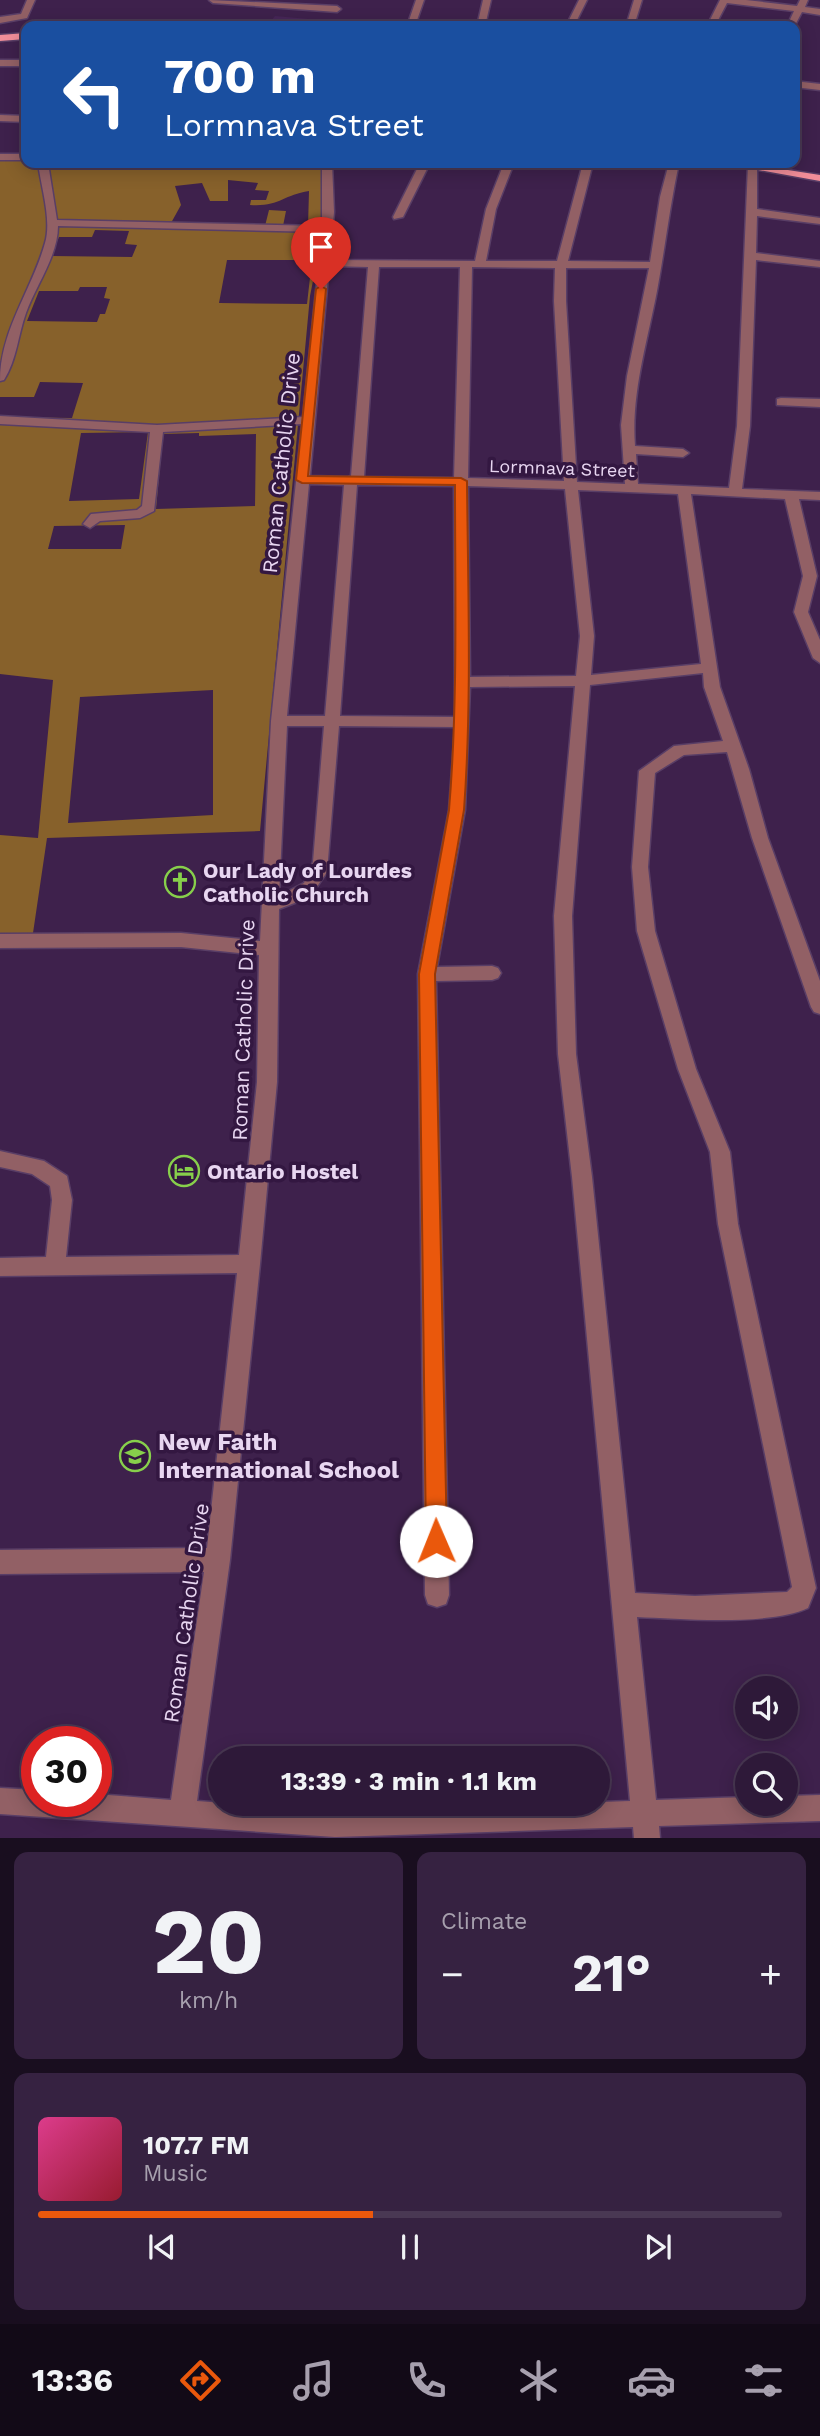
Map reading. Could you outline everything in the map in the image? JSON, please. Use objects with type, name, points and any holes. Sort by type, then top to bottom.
[{"type":"main road","points":[[0,38],[21,36]]},
{"type":"main road","points":[[757,168],[820,178]]},
{"type":"street","points":[[0,20],[24,16],[31,0]]},
{"type":"street","points":[[212,0],[338,9]]},
{"type":"street","points":[[413,21],[420,0]]},
{"type":"street","points":[[482,21],[487,0]]},
{"type":"street","points":[[572,21],[583,0]]},
{"type":"street","points":[[632,21],[638,0]]},
{"type":"street","points":[[714,21],[725,0],[802,5],[820,12]]},
{"type":"street","points":[[794,21],[802,5]]},
{"type":"street","points":[[0,63],[21,63]]},
{"type":"street","points":[[800,85],[820,88]]},
{"type":"street","points":[[0,118],[21,119]]},
{"type":"street","points":[[0,157],[21,157]]},
{"type":"street","points":[[0,377],[8,362],[20,314],[51,243],[52,223],[44,168]]},
{"type":"street","name":"Roman Catholic Drive","points":[[183,1814],[218,1560],[267,1082],[268,949],[279,720],[328,229],[327,168]]},
{"type":"street","points":[[398,217],[422,168]]},
{"type":"street","points":[[437,1595],[427,974],[457,810],[463,722],[461,481],[473,265],[507,168]]},
{"type":"street","points":[[587,168],[561,265],[560,324],[571,485],[587,636],[563,916],[568,1054],[645,1826]]},
{"type":"street","points":[[632,488],[627,425],[633,376],[673,168]]},
{"type":"street","points":[[735,493],[745,436],[749,256],[753,212],[751,168]]},
{"type":"street","points":[[753,212],[820,221]]},
{"type":"street","points":[[52,223],[328,229]]},
{"type":"street","points":[[749,256],[820,264]]},
{"type":"street","points":[[323,263],[655,265]]},
{"type":"street","points":[[271,905],[298,896],[317,881],[321,862],[330,721],[374,263]]},
{"type":"street","points":[[781,402],[820,403]]},
{"type":"street","points":[[0,420],[157,429],[309,420]]},
{"type":"street","points":[[90,524],[96,517],[140,514],[149,508],[157,429]]},
{"type":"street","points":[[629,450],[683,453]]},
{"type":"street","name":"Lormnava Street","points":[[302,480],[461,481],[820,496]]},
{"type":"street","points":[[684,490],[708,668],[760,838],[820,1007]]},
{"type":"street","points":[[790,495],[810,576],[801,612],[820,658]]},
{"type":"street","points":[[462,682],[583,681],[708,668]]},
{"type":"street","points":[[279,720],[463,722]]},
{"type":"street","points":[[622,1604],[695,1608],[789,1604],[799,1599],[804,1588],[728,1224],[720,1153],[687,1069],[650,948],[640,882],[644,776],[647,771],[680,750],[733,746]]},
{"type":"street","points":[[0,941],[181,940],[268,949]]},
{"type":"street","points":[[427,974],[492,973]]},
{"type":"street","points":[[0,1159],[37,1167],[60,1182],[62,1200],[55,1266]]},
{"type":"street","points":[[0,1267],[250,1264]]},
{"type":"street","points":[[0,1562],[218,1560]]},
{"type":"street","points":[[0,1801],[183,1814],[335,1831],[645,1826],[820,1808]]},
{"type":"shaded area","points":[[275,16],[331,21],[271,21]]},
{"type":"shaded area","points":[[0,160],[21,160],[21,168],[324,168],[324,226],[310,296],[260,831],[47,838],[33,933],[0,933],[0,835],[38,838],[53,680],[0,674],[0,417],[72,418],[83,383],[40,382],[34,397],[0,397]],"holes":[[[228,180],[258,183],[255,190],[269,191],[266,200],[251,200],[250,205],[275,203],[309,191],[308,226],[283,226],[286,211],[269,210],[265,226],[171,223],[181,205],[175,186],[202,183],[210,201],[228,201]],[[95,230],[129,231],[125,244],[137,245],[132,257],[51,256],[59,237],[92,237]],[[227,260],[312,260],[307,304],[219,303]],[[80,287],[107,287],[104,298],[110,299],[105,314],[100,314],[97,322],[27,321],[39,291],[78,291]],[[148,432],[139,499],[69,501],[81,433]],[[163,434],[256,434],[255,506],[156,509]],[[125,525],[121,549],[48,549],[54,526]],[[213,690],[213,815],[68,823],[80,697]]]},
{"type":"place","name":"Our Lady of Lourdes Catholic Church","points":[[180,882]]},
{"type":"place","name":"Ontario Hostel","points":[[184,1171]]},
{"type":"place","name":"New Faith International School","points":[[135,1456]]},
{"type":"route","points":[[321,289],[302,480],[461,481],[463,722],[457,810],[427,974],[436,1541]]}]
